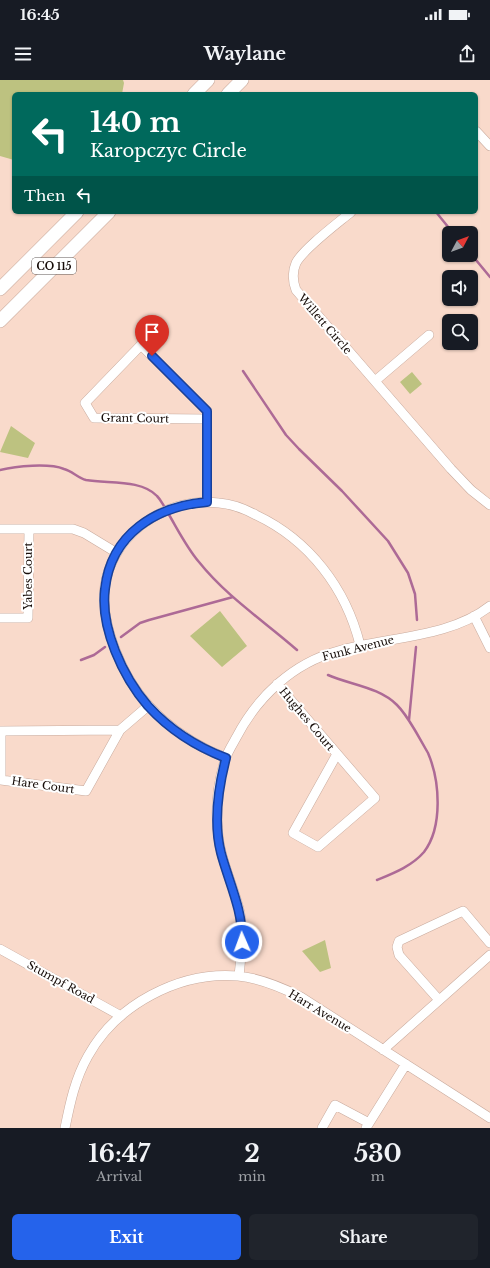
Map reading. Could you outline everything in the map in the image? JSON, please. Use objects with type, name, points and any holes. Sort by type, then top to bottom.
[{"type":"highway","points":[[196,92],[208,80]]},
{"type":"highway","points":[[230,92],[242,80]]},
{"type":"highway","name":"CO 115","points":[[0,289],[75,214]]},
{"type":"highway","name":"CO 115","points":[[0,321],[107,214]]},
{"type":"street","points":[[478,133],[490,146]]},
{"type":"street","name":"Willett Circle","points":[[349,214],[300,257],[294,268],[296,290],[452,469],[471,490],[490,506]]},
{"type":"street","points":[[375,381],[429,335]]},
{"type":"street","name":"Grant Court","points":[[207,419],[94,418],[85,403],[141,345],[207,411],[207,419],[207,502]]},
{"type":"street","points":[[226,758],[207,750],[186,738],[166,723],[148,706],[135,689],[122,667],[107,622],[105,588],[109,571],[117,553],[133,532],[153,516],[173,507],[188,504],[207,502],[230,505],[252,513],[279,527],[305,548],[318,561],[336,586],[349,613],[360,645]]},
{"type":"street","name":"Yabes Court","points":[[0,529],[73,530],[84,534],[117,553]]},
{"type":"street","name":"Yabes Court","points":[[0,618],[28,618],[28,529]]},
{"type":"street","name":"Funk Avenue","points":[[239,976],[242,934],[240,915],[221,852],[218,833],[218,801],[226,758],[249,715],[266,693],[294,672],[318,658],[360,645],[440,630],[474,616],[490,606]]},
{"type":"street","points":[[474,616],[490,648]]},
{"type":"street","name":"Hughes Court","points":[[277,684],[375,798],[318,847],[293,833],[337,754]]},
{"type":"street","name":"Hare Court","points":[[120,730],[1,731],[1,780],[86,791],[120,730],[148,706]]},
{"type":"street","points":[[438,1000],[400,955],[397,947],[399,941],[463,911],[490,943]]},
{"type":"street","name":"Stumpf Road","points":[[0,949],[121,1016]]},
{"type":"street","points":[[384,1050],[490,955]]},
{"type":"street","name":"Harr Avenue","points":[[65,1128],[72,1095],[81,1069],[100,1037],[121,1016],[140,1002],[156,993],[180,984],[210,977],[239,976],[251,978],[276,986],[301,997],[490,1118]]},
{"type":"street","points":[[322,1128],[335,1105],[367,1126],[406,1064]]},
{"type":"green space","points":[[0,80],[123,80],[122,92],[12,92],[12,159],[0,156]]},
{"type":"green space","points":[[412,372],[422,384],[410,394],[400,382]]},
{"type":"green space","points":[[11,426],[35,443],[28,458],[0,452]]},
{"type":"green space","points":[[220,611],[247,646],[222,667],[190,636]]},
{"type":"green space","points":[[325,940],[331,968],[320,972],[302,951]]},
{"type":"waterway","points":[[438,214],[447,226]]},
{"type":"waterway","points":[[478,262],[490,277]]},
{"type":"waterway","points":[[243,371],[286,435],[342,491],[388,541],[408,573],[415,594],[417,620]]},
{"type":"waterway","points":[[0,470],[23,466],[58,467],[86,480],[124,483],[142,487],[150,491],[158,498],[166,509]]},
{"type":"waterway","points":[[168,513],[190,551],[210,575],[234,598],[297,650]]},
{"type":"waterway","points":[[121,637],[140,623],[233,597]]},
{"type":"waterway","points":[[81,660],[94,655],[105,647]]},
{"type":"waterway","points":[[409,720],[416,647]]},
{"type":"waterway","points":[[328,675],[373,690],[390,699],[397,705],[409,721],[428,753],[432,764],[438,804],[437,817],[430,842],[424,852],[414,861],[402,869],[377,880]]},
{"type":"route","points":[[152,356],[207,411],[207,502],[173,507],[153,516],[139,526],[127,539],[117,553],[106,580],[104,597],[106,616],[110,634],[122,667],[135,689],[148,706],[166,723],[186,738],[207,750],[226,758],[217,806],[218,833],[221,852],[237,900],[240,915],[242,942]]}]
